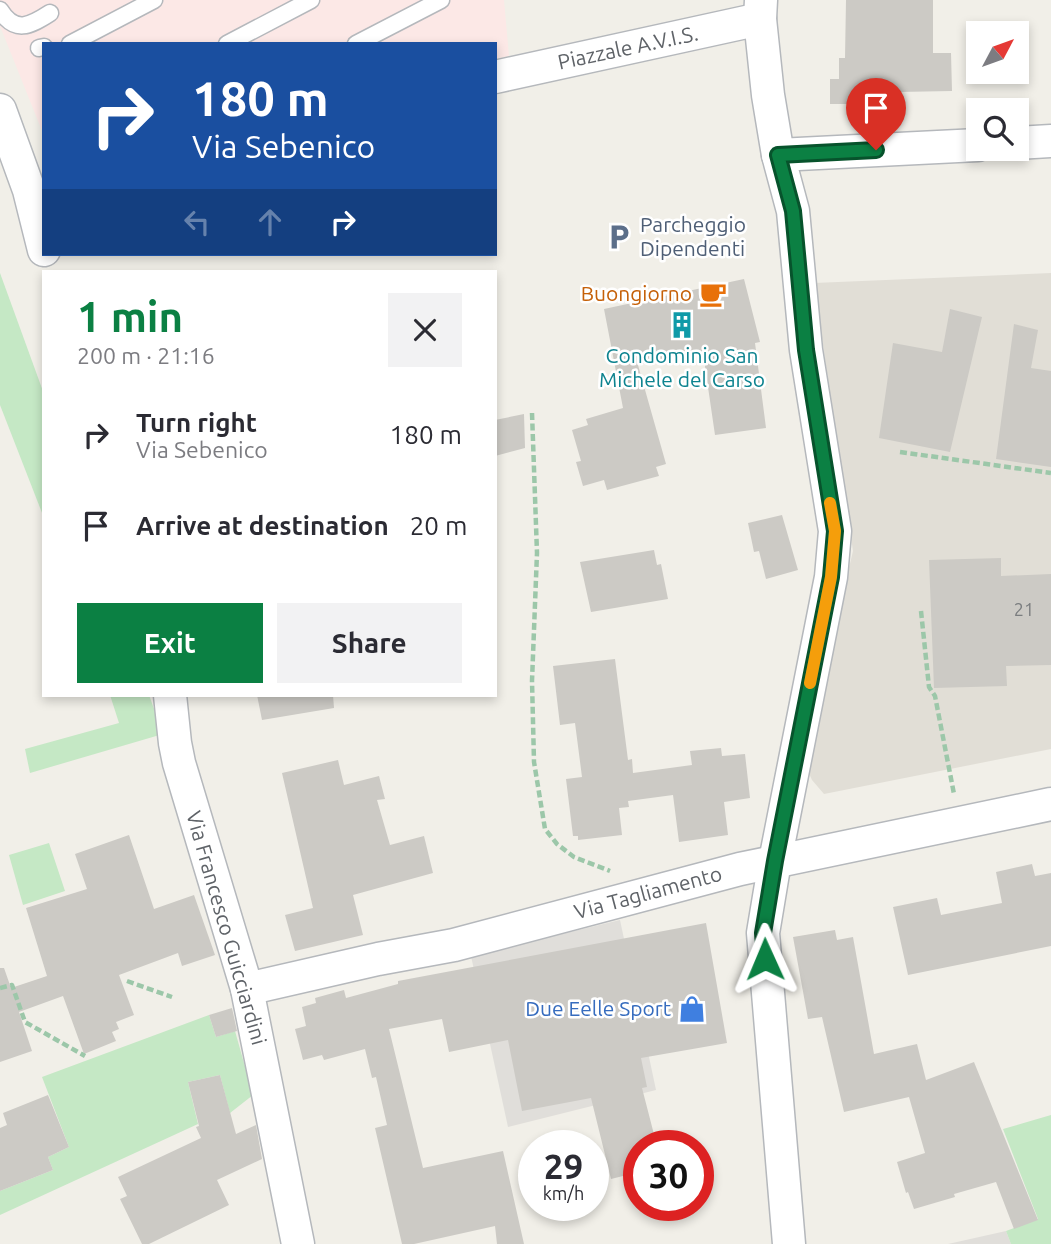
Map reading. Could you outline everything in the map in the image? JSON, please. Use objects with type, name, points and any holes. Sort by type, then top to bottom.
[{"type":"street","name":"Piazzale A.V.I.S.","points":[[497,76],[760,10]]},
{"type":"street","points":[[760,10],[768,95],[778,155],[793,211],[806,350],[835,531],[831,577],[763,933],[789,1244]]},
{"type":"street","points":[[0,110],[36,186],[42,236]]},
{"type":"street","points":[[1029,142],[1051,141]]},
{"type":"street","points":[[778,155],[966,146]]},
{"type":"street","name":"Via Francesco Guicciardini","points":[[170,697],[179,764],[247,989],[298,1244]]},
{"type":"street","name":"Via Tagliamento","points":[[247,989],[378,959],[454,945],[775,861],[1051,804]]},
{"type":"lane","points":[[0,5],[9,0]]},
{"type":"lane","points":[[74,42],[154,0]]},
{"type":"lane","points":[[231,42],[311,0]]},
{"type":"lane","points":[[360,42],[441,0]]},
{"type":"lane","points":[[0,10],[13,24],[21,26],[32,24],[50,13]]},
{"type":"path","points":[[532,413],[537,553],[531,681],[534,762],[545,829],[557,844],[574,857],[611,871]]},
{"type":"path","points":[[900,452],[1051,473]]},
{"type":"path","points":[[921,611],[929,687],[935,696],[959,823]]},
{"type":"path","points":[[127,981],[172,997]]},
{"type":"path","points":[[0,988],[12,985],[25,1022],[85,1056]]},
{"type":"shaded area","points":[[0,0],[504,0],[509,56],[497,59],[497,42],[42,42],[42,131],[0,26]]},
{"type":"shaded area","points":[[1051,273],[1051,749],[824,794],[812,780],[803,760],[853,551],[814,283]]},
{"type":"shaded area","points":[[620,920],[656,1090],[508,1127],[471,956]]},
{"type":"shaded area","points":[[1006,1231],[1011,1244],[948,1244]]},
{"type":"green space","points":[[0,273],[42,388],[42,513],[0,405]]},
{"type":"green space","points":[[111,697],[150,697],[163,734],[30,773],[25,749],[119,723]]},
{"type":"green space","points":[[49,843],[65,891],[23,905],[9,855]]},
{"type":"green space","points":[[209,1015],[216,1037],[235,1031],[253,1095],[230,1113],[220,1075],[188,1082],[198,1124],[0,1215],[0,1191],[53,1170],[48,1157],[69,1147],[42,1077]]},
{"type":"green space","points":[[1051,1115],[1051,1244],[1011,1244],[1006,1231],[1038,1219],[1003,1129]]},
{"type":"building","points":[[846,0],[933,0],[933,53],[951,53],[952,91],[898,92],[898,104],[830,104],[830,79],[839,79],[839,58],[845,58]]},
{"type":"building","points":[[744,279],[760,342],[755,343],[766,428],[715,435],[703,353],[638,365],[666,464],[656,467],[659,476],[607,490],[604,480],[583,486],[576,462],[581,461],[572,430],[588,425],[586,419],[623,408],[604,309]]},
{"type":"building","points":[[950,309],[982,317],[950,452],[879,438],[893,343],[942,352]]},
{"type":"building","points":[[1014,324],[1038,330],[1031,368],[1051,371],[1051,467],[996,459]]},
{"type":"building","points":[[524,414],[525,448],[497,455],[497,420]]},
{"type":"building","points":[[782,515],[798,570],[766,579],[759,551],[754,552],[748,523]]},
{"type":"building","points":[[654,550],[657,565],[661,564],[668,599],[591,612],[580,562]]},
{"type":"building","points":[[1001,558],[1001,576],[1051,574],[1051,665],[1006,666],[1007,686],[934,688],[929,560]]},
{"type":"building","points":[[615,659],[628,760],[632,759],[633,773],[692,765],[690,751],[721,748],[722,756],[745,754],[750,798],[724,802],[728,835],[679,842],[673,795],[628,801],[629,807],[619,808],[622,835],[578,840],[578,836],[573,836],[566,779],[582,777],[575,723],[560,725],[553,666]]},
{"type":"building","points":[[257,697],[333,697],[334,708],[262,720]]},
{"type":"building","points":[[338,760],[344,785],[379,776],[385,799],[377,800],[390,845],[424,836],[433,873],[353,895],[363,935],[295,951],[285,915],[313,908],[282,773]]},
{"type":"building","points":[[129,835],[154,909],[194,895],[215,955],[182,966],[178,953],[119,975],[134,1015],[116,1022],[119,1029],[112,1032],[116,1041],[84,1054],[63,996],[19,1012],[32,1051],[0,1062],[0,968],[4,968],[11,988],[47,976],[26,908],[87,889],[75,854]]},
{"type":"building","points":[[1032,864],[1035,876],[1051,873],[1051,946],[908,975],[893,907],[937,898],[941,915],[1002,903],[996,872]]},
{"type":"building","points":[[706,923],[727,1043],[641,1058],[647,1087],[642,1088],[653,1130],[623,1130],[623,1176],[611,1179],[609,1130],[599,1130],[591,1098],[522,1111],[508,1040],[449,1052],[442,1019],[389,1029],[423,1168],[503,1151],[524,1244],[497,1244],[495,1226],[414,1244],[402,1244],[375,1128],[387,1125],[376,1077],[372,1078],[365,1049],[324,1060],[322,1055],[303,1060],[295,1029],[306,1026],[302,1007],[316,1003],[315,998],[344,990],[346,998],[398,984],[398,981]]},
{"type":"building","points":[[835,930],[837,940],[853,937],[874,1054],[917,1044],[926,1080],[974,1062],[1038,1220],[1014,1229],[996,1182],[914,1209],[897,1162],[925,1153],[909,1097],[844,1112],[822,1017],[808,1019],[793,937]]},
{"type":"building","points":[[232,1008],[237,1031],[216,1037],[209,1015]]},
{"type":"building","points":[[220,1075],[236,1134],[256,1125],[262,1159],[217,1180],[229,1205],[149,1244],[142,1244],[120,1199],[127,1196],[118,1177],[201,1138],[196,1127],[199,1126],[188,1082]]},
{"type":"building","points":[[48,1095],[69,1147],[48,1157],[53,1170],[0,1191],[0,1128],[7,1125],[3,1113]]},
{"type":"slow traffic","points":[[810,683],[831,577],[835,531],[830,503]]},
{"type":"place","name":"Parcheggio Dipendenti","points":[[619,237]]},
{"type":"place","name":"Buongiorno","points":[[713,294]]},
{"type":"place","name":"Condominio San Michele del Carso","points":[[682,325]]},
{"type":"place","name":"Due Eelle Sport","points":[[692,1009]]},
{"type":"route","points":[[765,959],[763,933],[831,577],[835,531],[806,350],[793,211],[778,155],[876,150]]}]
